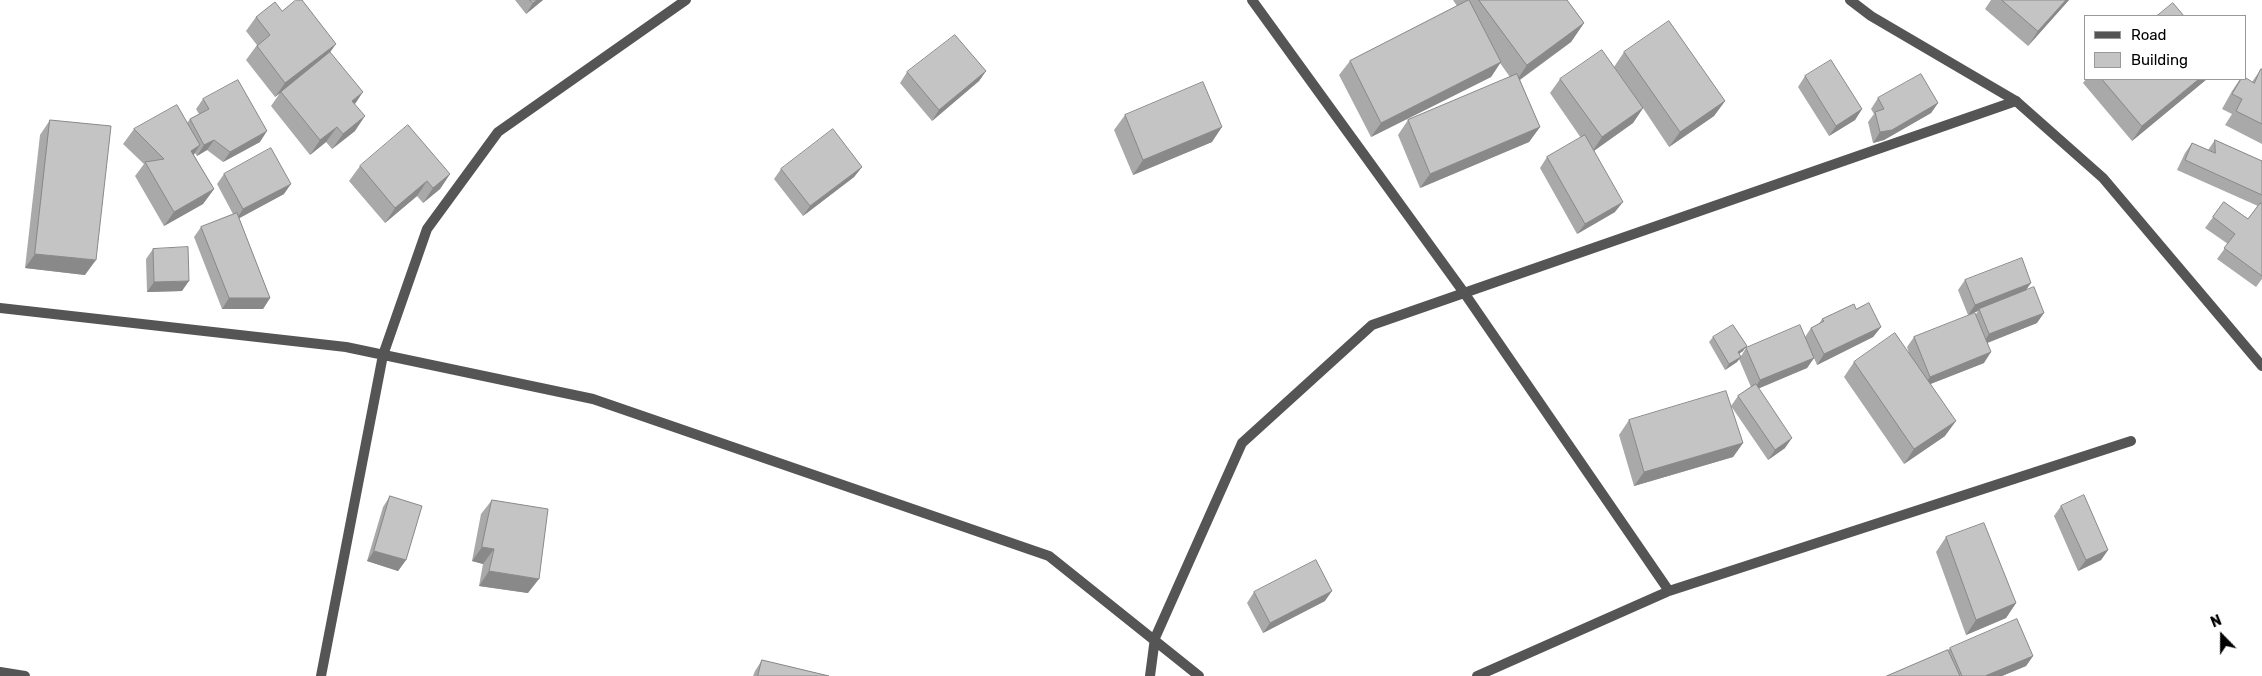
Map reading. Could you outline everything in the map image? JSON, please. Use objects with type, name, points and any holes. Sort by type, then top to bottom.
[{"type":"street","points":[[322,676],[383,355],[427,229],[498,132],[686,0]]},
{"type":"street","points":[[1252,0],[1465,294],[1670,591]]},
{"type":"street","points":[[1850,0],[1872,16],[2016,101],[2103,178],[2262,366]]},
{"type":"street","points":[[1150,676],[1155,638],[1242,443],[1372,325],[2016,101]]},
{"type":"street","points":[[0,308],[346,346],[593,399],[1049,556],[1155,638],[1199,676]]},
{"type":"street","points":[[1477,676],[1670,591],[2131,441]]},
{"type":"street","points":[[0,672],[25,676]]},
{"type":"building","points":[[296,0],[302,0],[336,44],[285,83],[257,46],[270,35],[256,17],[275,2],[282,11]]},
{"type":"building","points":[[1469,0],[1501,62],[1381,123],[1350,61]]},
{"type":"building","points":[[1479,0],[1567,0],[1584,23],[1527,65]]},
{"type":"building","points":[[2002,0],[2066,0],[2038,31]]},
{"type":"building","points":[[2173,3],[2183,15],[2158,15]]},
{"type":"building","points":[[1669,21],[1725,101],[1680,132],[1624,52]]},
{"type":"building","points":[[955,35],[986,71],[939,110],[907,72]]},
{"type":"building","points":[[1602,50],[1643,108],[1602,137],[1560,79]]},
{"type":"building","points":[[330,52],[363,92],[352,101],[365,116],[343,134],[337,127],[320,140],[281,92]]},
{"type":"building","points":[[1831,60],[1862,109],[1836,126],[1805,76]]},
{"type":"building","points":[[2262,69],[2262,124],[2236,111],[2242,99],[2232,94],[2240,80],[2247,79],[2254,83]]},
{"type":"building","points":[[1517,74],[1540,127],[1430,174],[1408,120]]},
{"type":"building","points":[[1921,74],[1938,103],[1892,130],[1880,132],[1875,112],[1884,109],[1878,98]]},
{"type":"building","points":[[238,80],[267,131],[230,152],[214,140],[204,145],[190,119],[209,109],[203,99]]},
{"type":"building","points":[[2103,80],[2198,80],[2142,126]]},
{"type":"building","points":[[1203,82],[1222,127],[1143,160],[1125,115]]},
{"type":"building","points":[[177,105],[200,145],[191,151],[214,189],[174,212],[145,162],[164,159],[134,129]]},
{"type":"building","points":[[50,120],[111,126],[96,260],[35,254]]},
{"type":"building","points":[[408,125],[450,174],[433,188],[427,181],[395,208],[360,166]]},
{"type":"building","points":[[833,129],[862,167],[810,206],[781,169]]},
{"type":"building","points":[[1585,135],[1623,202],[1585,224],[1547,157]]},
{"type":"building","points":[[2215,140],[2262,161],[2262,195],[2185,160],[2192,143],[2215,153]]},
{"type":"building","points":[[271,148],[291,184],[243,209],[224,174]]},
{"type":"building","points":[[2224,202],[2248,219],[2260,203],[2262,204],[2262,276],[2224,248],[2235,234],[2213,217]]},
{"type":"building","points":[[237,213],[270,298],[229,298],[201,227]]},
{"type":"building","points":[[188,247],[189,281],[154,282],[153,249]]},
{"type":"building","points":[[2022,258],[2031,283],[1975,305],[1965,280]]},
{"type":"building","points":[[2034,287],[2044,313],[1989,334],[1979,309]]},
{"type":"building","points":[[1869,303],[1881,327],[1824,354],[1811,328],[1824,321],[1822,319],[1854,304],[1856,309]]},
{"type":"building","points":[[1975,313],[1991,352],[1930,377],[1914,337]]},
{"type":"building","points":[[1733,325],[1747,346],[1738,352],[1741,357],[1729,364],[1713,337]]},
{"type":"building","points":[[1800,325],[1814,358],[1760,380],[1746,348]]},
{"type":"building","points":[[1895,333],[1956,421],[1914,449],[1854,362]]},
{"type":"building","points":[[1756,384],[1792,438],[1775,450],[1738,396]]},
{"type":"building","points":[[1726,391],[1743,443],[1644,472],[1629,420]]},
{"type":"building","points":[[2084,495],[2108,550],[2086,560],[2061,506]]},
{"type":"building","points":[[390,496],[422,506],[406,560],[374,551]]},
{"type":"building","points":[[492,500],[548,509],[539,579],[489,571],[494,549],[482,547]]},
{"type":"building","points":[[1984,523],[2016,603],[1976,620],[1946,537]]},
{"type":"building","points":[[1316,560],[1332,591],[1270,623],[1254,592]]},
{"type":"building","points":[[2017,619],[2033,656],[1985,676],[1962,676],[1950,648]]},
{"type":"building","points":[[1948,650],[1960,676],[1887,676]]},
{"type":"building","points":[[762,660],[829,676],[758,676]]}]
